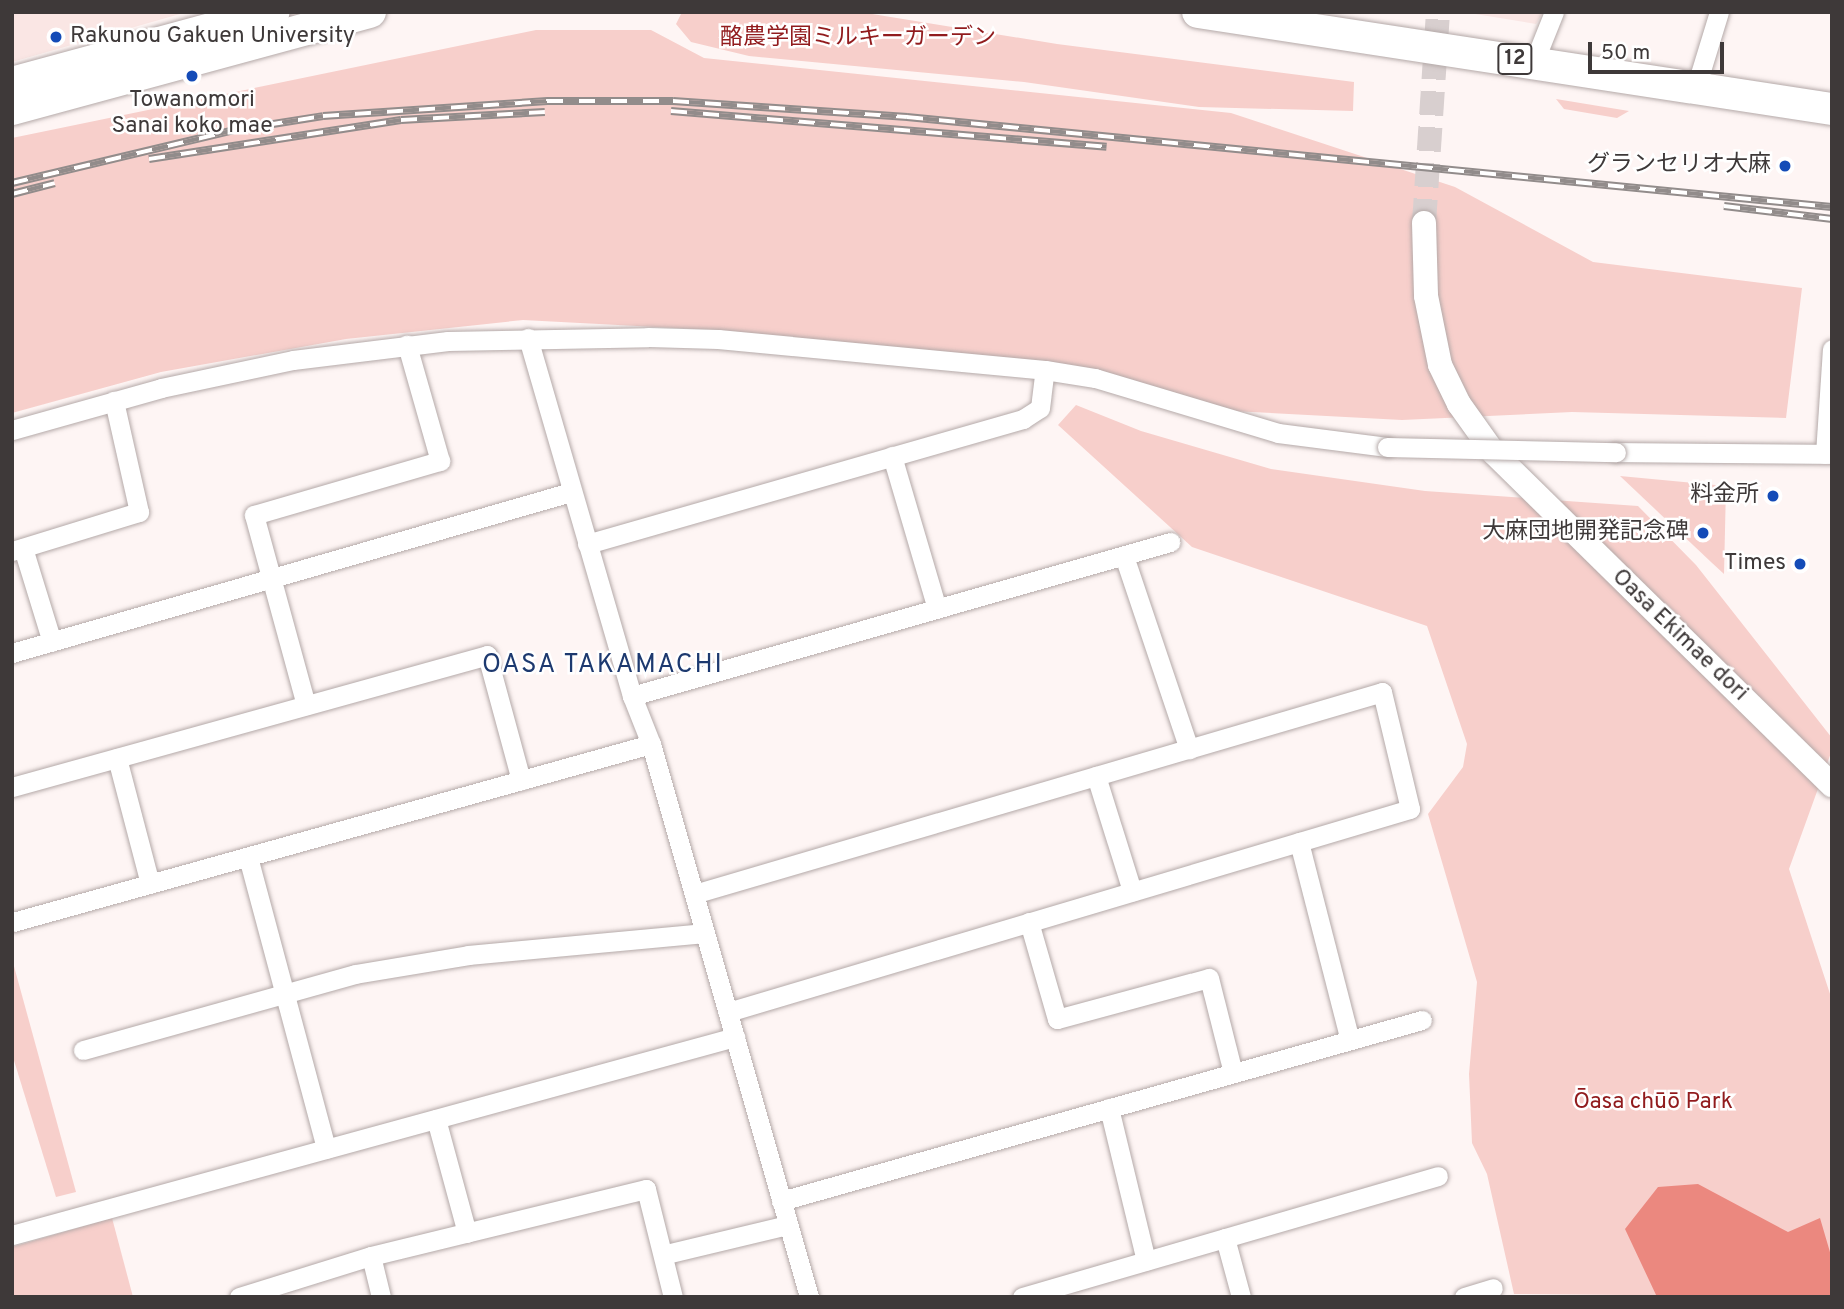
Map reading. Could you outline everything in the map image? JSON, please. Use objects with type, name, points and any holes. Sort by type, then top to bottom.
[{"type":"highway","points":[[12,83],[282,19],[370,12]]},
{"type":"highway","name":"12","points":[[1198,12],[1832,108]]},
{"type":"highway","points":[[12,109],[282,19]]},
{"type":"street","points":[[1534,62],[1554,12]]},
{"type":"street","points":[[1696,87],[1719,12]]},
{"type":"street","name":"Oasa Ekimae dori","points":[[1424,223],[1426,296],[1440,365],[1458,404],[1494,453],[1832,785]]},
{"type":"street","points":[[528,338],[632,696],[651,744],[809,1297]]},
{"type":"street","points":[[12,430],[114,401],[293,360],[407,345],[528,338],[718,339],[1045,370],[1095,378],[1278,433],[1387,447],[1828,454],[1832,349]]},
{"type":"street","points":[[306,705],[254,515],[440,461],[407,345]]},
{"type":"street","points":[[587,544],[1037,413],[1045,370]]},
{"type":"street","points":[[51,642],[18,550],[139,512],[114,401]]},
{"type":"street","points":[[892,456],[937,609]]},
{"type":"street","points":[[12,653],[272,581],[571,492]]},
{"type":"street","points":[[632,696],[1170,542]]},
{"type":"street","points":[[1124,556],[1189,749]]},
{"type":"street","points":[[12,787],[487,655],[521,780]]},
{"type":"street","points":[[694,894],[1382,692],[1410,809],[727,1012]]},
{"type":"street","points":[[13,922],[651,744]]},
{"type":"street","points":[[117,758],[150,884]]},
{"type":"street","points":[[1096,776],[1132,891]]},
{"type":"street","points":[[1298,842],[1350,1040]]},
{"type":"street","points":[[248,857],[326,1149]]},
{"type":"street","points":[[1029,922],[1057,1019],[1209,978],[1233,1073]]},
{"type":"street","points":[[83,1050],[355,974],[468,955],[705,933]]},
{"type":"street","points":[[781,1200],[1422,1020]]},
{"type":"street","points":[[12,1235],[735,1037]]},
{"type":"street","points":[[1109,1108],[1146,1261]]},
{"type":"street","points":[[436,1119],[467,1233]]},
{"type":"street","points":[[1022,1297],[1438,1176]]},
{"type":"street","points":[[239,1297],[371,1256],[646,1189],[666,1254],[673,1297]]},
{"type":"street","points":[[666,1254],[788,1225]]},
{"type":"street","points":[[1225,1238],[1241,1297]]},
{"type":"street","points":[[371,1256],[381,1297]]},
{"type":"street","points":[[1464,1297],[1493,1289]]},
{"type":"shaded area","name":"Rakunou Gakuen University","points":[[12,12],[187,12],[12,62]]},
{"type":"shaded area","points":[[1463,12],[1543,12],[1536,24]]},
{"type":"shaded area","points":[[1698,1184],[1788,1232],[1820,1218],[1832,1259],[1832,1297],[1657,1297],[1625,1229],[1658,1187]]},
{"type":"green space","name":"酪農学園ミルキーガーデン","points":[[682,12],[860,12],[1057,44],[1354,82],[1353,111],[1199,107],[1024,82],[749,56],[691,42],[676,24]]},
{"type":"green space","points":[[536,30],[651,30],[704,58],[1231,113],[1455,187],[1593,262],[1802,288],[1786,418],[1572,412],[1402,420],[1232,411],[1040,375],[694,329],[523,320],[346,339],[161,372],[12,413],[12,138]]},
{"type":"green space","points":[[1556,99],[1629,111],[1617,118],[1564,109]]},
{"type":"green space","name":"Ōasa chūō Park","points":[[1076,405],[1141,431],[1271,469],[1425,491],[1638,506],[1696,565],[1832,738],[1832,750],[1789,869],[1832,1000],[1832,1297],[1514,1294],[1487,1174],[1472,1143],[1469,1074],[1477,982],[1428,814],[1463,767],[1467,744],[1427,626],[1192,547],[1058,425]]},
{"type":"green space","points":[[1620,476],[1726,486],[1724,574],[1711,562]]},
{"type":"green space","points":[[12,959],[76,1192],[56,1197],[12,1054]]},
{"type":"green space","points":[[112,1218],[133,1297],[12,1297],[12,1247]]},
{"type":"tunnel","points":[[1424,223],[1438,12]]},
{"type":"railway","points":[[12,183],[235,130],[323,116],[547,101],[673,101],[907,117],[1832,207]]},
{"type":"railway","points":[[671,111],[1107,147]]},
{"type":"railway","points":[[149,159],[401,120],[545,112]]},
{"type":"railway","points":[[12,194],[55,183]]},
{"type":"railway","points":[[1724,206],[1832,219]]},
{"type":"place","name":"Rakunou Gakuen University","points":[[56,37]]},
{"type":"place","name":"Towanomori Sanai koko mae","points":[[192,76]]},
{"type":"place","name":"グランセリオ大麻","points":[[1785,166]]},
{"type":"place","name":"料金所","points":[[1773,496]]},
{"type":"place","name":"大麻団地開発記念碑","points":[[1703,533]]},
{"type":"place","name":"Times","points":[[1800,564]]},
{"type":"district","name":"OASA TAKAMACHI","points":[[603,666]]}]
